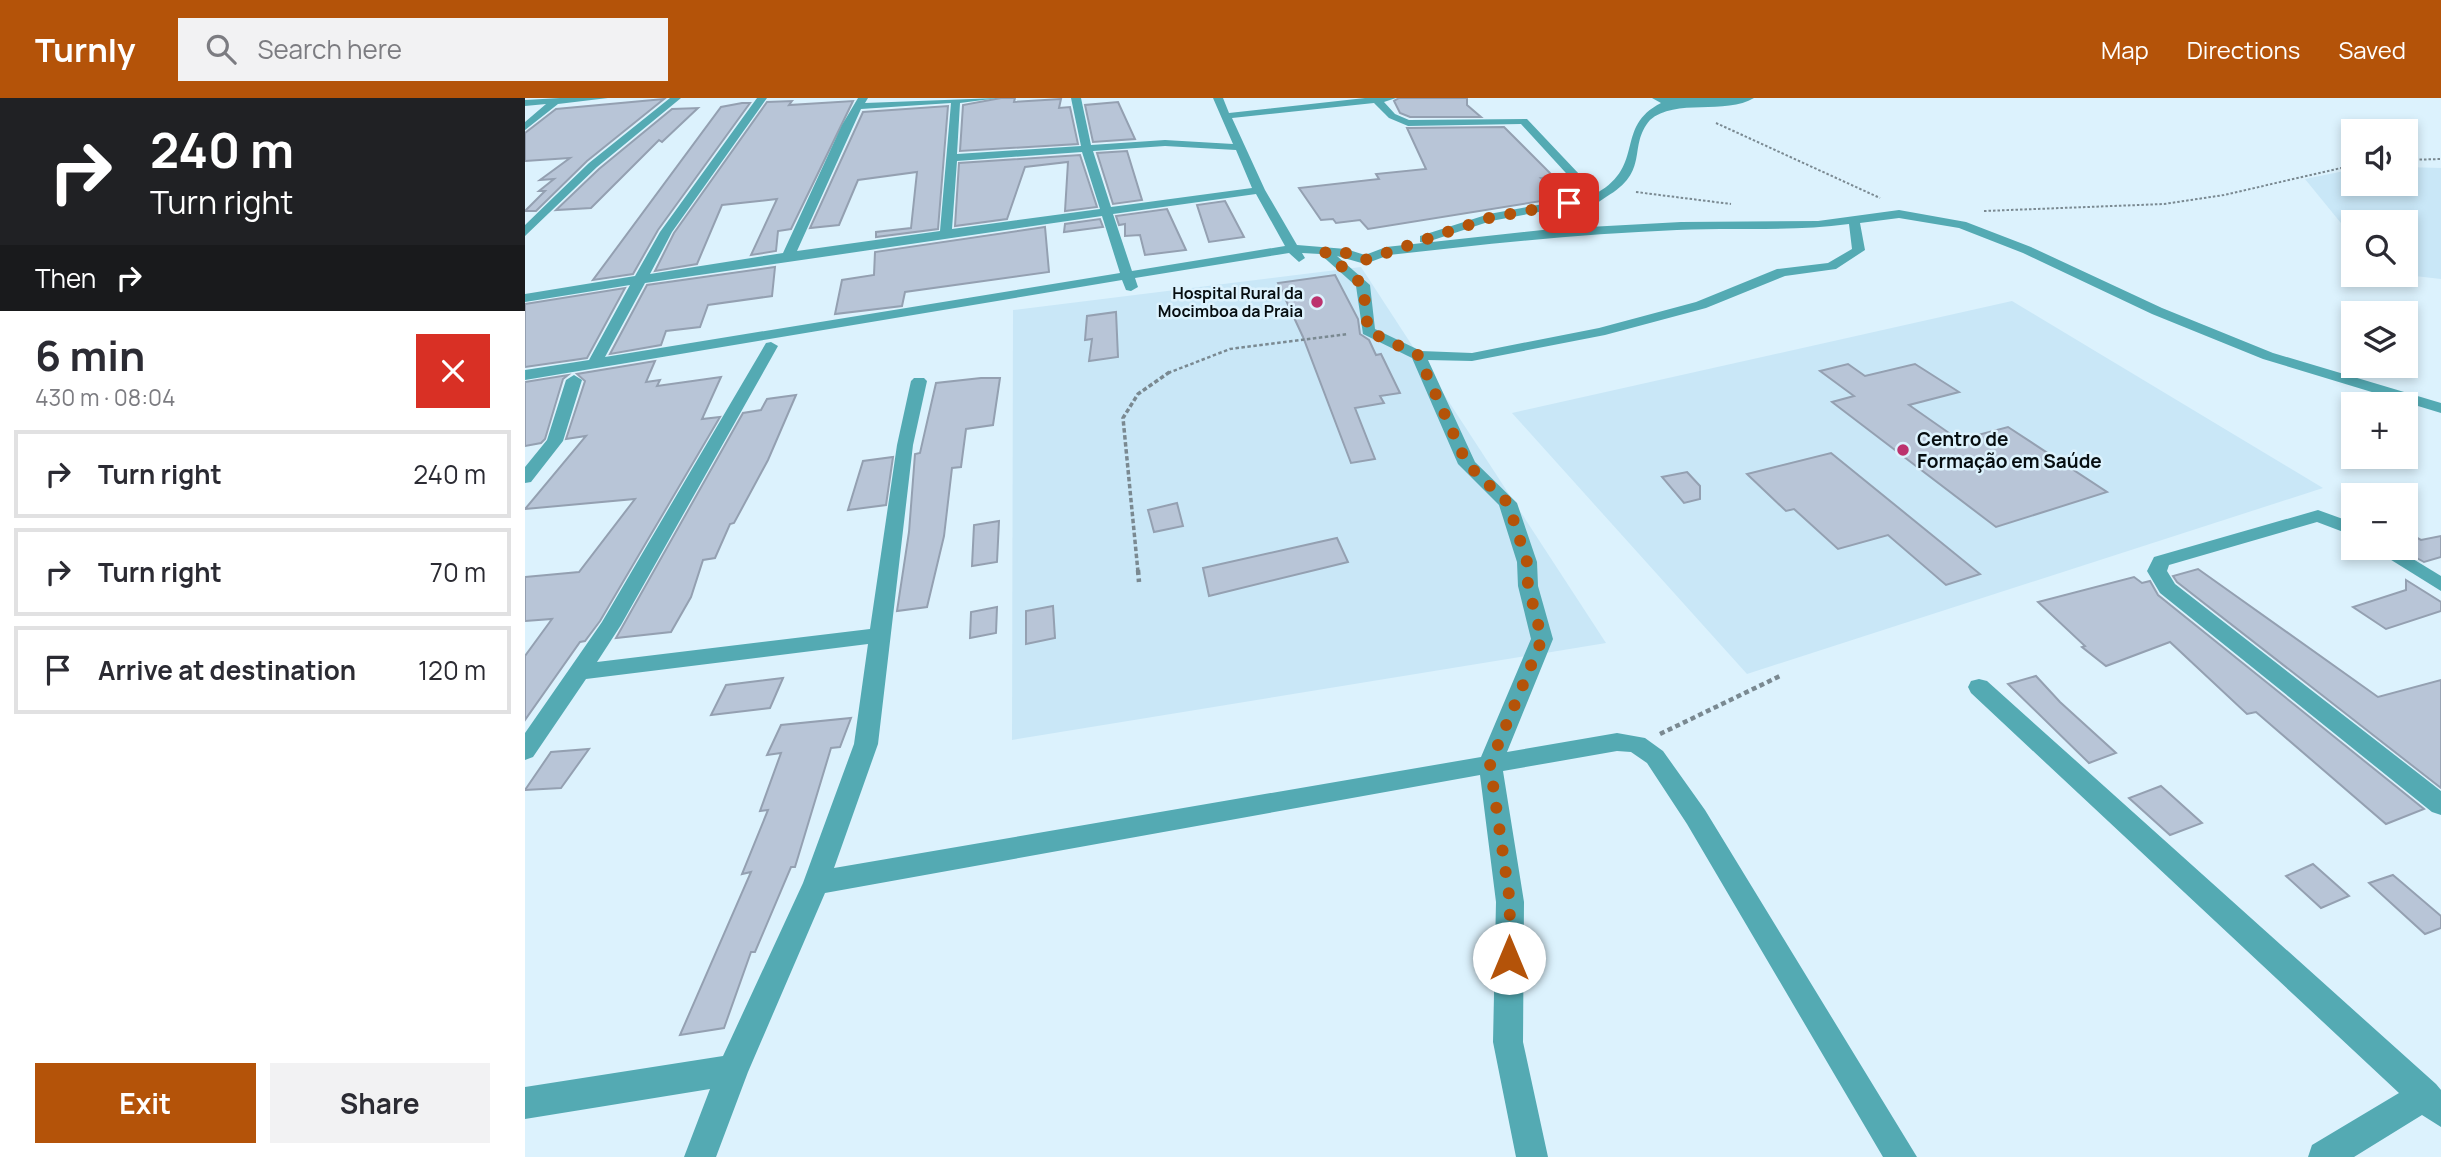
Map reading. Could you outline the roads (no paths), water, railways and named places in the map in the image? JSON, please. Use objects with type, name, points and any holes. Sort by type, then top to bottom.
[{"type":"street","points":[[525,103],[603,98]]},
{"type":"street","points":[[525,232],[593,165],[676,98]]},
{"type":"street","points":[[594,364],[685,202],[762,98]]},
{"type":"street","points":[[788,256],[861,102],[993,98]]},
{"type":"street","points":[[1076,98],[1088,151],[1110,211],[1130,281]]},
{"type":"street","points":[[1218,98],[1259,190],[1297,254]]},
{"type":"street","points":[[1226,116],[1392,98]]},
{"type":"street","points":[[1552,233],[1595,198],[1624,179],[1635,152],[1634,138],[1639,125],[1662,101],[1749,98]]},
{"type":"street","points":[[946,234],[955,99]]},
{"type":"street","points":[[1377,100],[1392,116],[1408,123],[1524,121],[1595,198]]},
{"type":"street","points":[[525,127],[556,101]]},
{"type":"street","points":[[950,158],[1088,151],[1165,143],[1240,147]]},
{"type":"street","points":[[525,298],[788,256],[1259,190]]},
{"type":"street","points":[[525,375],[1297,254],[1346,253],[1365,260],[1489,218],[1595,198]]},
{"type":"street","points":[[1386,251],[1552,233],[1681,226],[1818,225],[1899,214],[1962,225],[2027,250],[2157,311],[2268,356],[2441,408]]},
{"type":"street","points":[[1325,252],[1363,285],[1368,331],[1418,355],[1472,357],[1599,332],[1701,305],[1782,272],[1831,266],[1860,250],[1854,220]]},
{"type":"street","points":[[525,388],[1130,281]]},
{"type":"street","points":[[525,751],[611,625],[771,346]]},
{"type":"street","points":[[1418,355],[1467,464],[1508,503],[1527,562],[1528,586],[1542,639],[1490,764],[1510,902],[1509,1042],[1532,1157]]},
{"type":"street","points":[[525,478],[555,441],[574,380]]},
{"type":"street","points":[[700,1157],[733,1070],[816,883],[866,744],[905,445],[919,381]]},
{"type":"street","points":[[2341,525],[2318,516],[2161,561],[2157,571],[2167,588],[2441,804]]},
{"type":"street","points":[[2401,560],[2441,585]]},
{"type":"street","points":[[580,672],[880,635]]},
{"type":"street","points":[[1979,687],[2433,1103],[2324,1157]]},
{"type":"street","points":[[816,883],[1617,742],[1637,744],[1655,757],[1696,817],[1901,1157]]},
{"type":"street","points":[[525,1103],[733,1070]]},
{"type":"place","name":"Hospital Rural da Mocimboa da Praia","points":[[1317,302]]},
{"type":"place","name":"Centro de Formação em Saúde","points":[[1903,450]]}]
